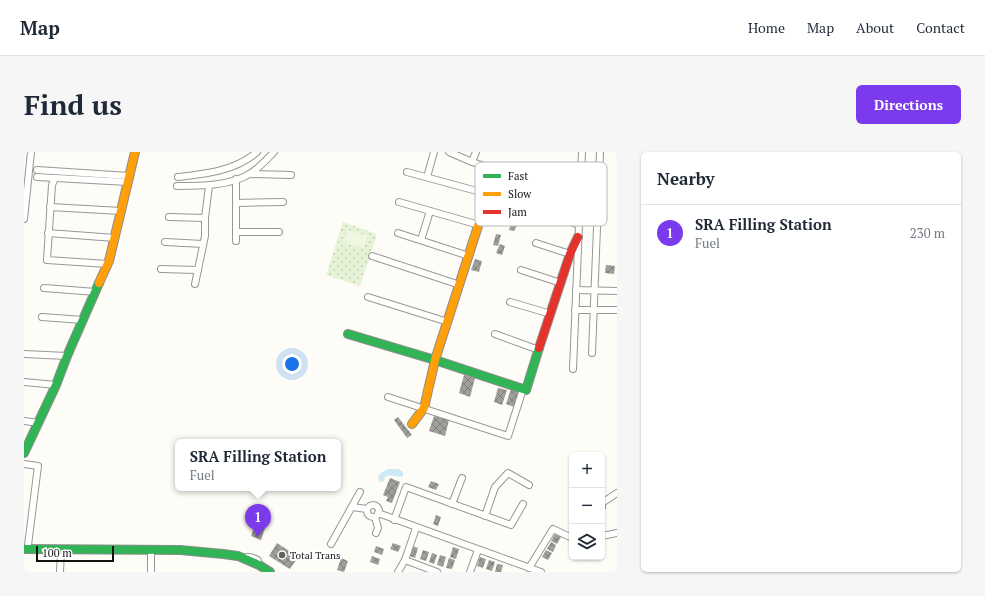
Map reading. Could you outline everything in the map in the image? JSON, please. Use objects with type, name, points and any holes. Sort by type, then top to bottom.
[{"type":"street","points":[[24,219],[31,152]]},
{"type":"street","points":[[24,453],[56,385],[67,356],[108,264],[135,152]]},
{"type":"street","points":[[178,177],[206,174],[233,166],[248,159],[257,152]]},
{"type":"street","points":[[250,174],[274,152]]},
{"type":"street","points":[[427,177],[434,152]]},
{"type":"street","points":[[449,152],[475,163]]},
{"type":"street","points":[[472,162],[476,152]]},
{"type":"street","points":[[582,152],[582,162]]},
{"type":"street","points":[[600,152],[600,162]]},
{"type":"street","points":[[407,172],[475,190]]},
{"type":"street","points":[[37,174],[128,179],[55,178],[37,174]]},
{"type":"street","points":[[177,186],[209,186],[250,174],[291,175]]},
{"type":"street","points":[[55,178],[52,185],[47,260],[108,264]]},
{"type":"street","points":[[236,179],[236,240]]},
{"type":"street","points":[[195,284],[205,236],[205,218],[209,186]]},
{"type":"street","points":[[236,203],[283,202]]},
{"type":"street","points":[[399,202],[475,224]]},
{"type":"street","points":[[50,206],[121,211]]},
{"type":"street","points":[[421,240],[430,211]]},
{"type":"street","points":[[169,217],[205,218]]},
{"type":"street","points":[[412,424],[424,408],[435,360],[479,226]]},
{"type":"street","points":[[573,369],[579,226]]},
{"type":"street","points":[[592,353],[597,226]]},
{"type":"street","points":[[48,232],[115,238]]},
{"type":"street","points":[[236,232],[278,232]]},
{"type":"street","points":[[398,233],[469,256]]},
{"type":"street","points":[[348,334],[435,360],[526,390],[570,254],[578,237]]},
{"type":"street","points":[[165,242],[203,244]]},
{"type":"street","points":[[536,243],[570,254]]},
{"type":"street","points":[[372,256],[460,285]]},
{"type":"street","points":[[161,269],[198,270]]},
{"type":"street","points":[[521,270],[561,283]]},
{"type":"street","points":[[44,288],[96,292]]},
{"type":"street","points":[[576,290],[617,291]]},
{"type":"street","points":[[368,297],[448,322]]},
{"type":"street","points":[[510,302],[551,314]]},
{"type":"street","points":[[576,310],[617,310]]},
{"type":"street","points":[[42,317],[83,320]]},
{"type":"street","points":[[495,334],[539,350]]},
{"type":"street","points":[[24,354],[67,356]]},
{"type":"street","points":[[24,382],[56,385]]},
{"type":"street","points":[[388,397],[508,436],[523,389]]},
{"type":"street","points":[[24,421],[39,422]]},
{"type":"street","points":[[24,464],[38,466],[26,547],[61,550],[180,550],[223,554],[241,557],[270,572]]},
{"type":"street","points":[[485,516],[495,487],[508,473],[529,485]]},
{"type":"street","points":[[452,504],[462,478]]},
{"type":"street","points":[[394,520],[406,487],[511,525],[523,504]]},
{"type":"street","points":[[331,544],[360,492]]},
{"type":"street","points":[[605,501],[617,493]]},
{"type":"street","points":[[352,507],[367,509],[370,506],[376,506],[378,509],[376,515],[378,528],[376,533]]},
{"type":"street","points":[[367,509],[369,516],[376,515],[394,520],[541,572]]},
{"type":"street","points":[[398,572],[405,560],[416,528]]},
{"type":"street","points":[[529,568],[553,529],[569,537]]},
{"type":"street","points":[[605,535],[617,533]]},
{"type":"street","points":[[60,572],[61,550]]},
{"type":"street","points":[[151,550],[151,572]]},
{"type":"street","points":[[470,572],[478,550]]},
{"type":"street","points":[[405,560],[438,572]]},
{"type":"green space","points":[[343,222],[377,234],[360,286],[326,275]]},
{"type":"green space","points":[[347,230],[367,236],[364,248],[344,242]]},
{"type":"water","points":[[389,469],[398,469],[403,472],[403,476],[387,476],[385,477],[384,481],[380,482],[378,478],[379,475]]},
{"type":"building","points":[[510,226],[516,226],[514,231],[509,230]]},
{"type":"building","points":[[496,234],[501,235],[498,246],[493,245]]},
{"type":"building","points":[[500,244],[505,246],[502,255],[496,253]]},
{"type":"building","points":[[475,259],[482,261],[479,272],[471,270]]},
{"type":"building","points":[[606,265],[615,266],[614,274],[605,273]]},
{"type":"building","points":[[464,375],[475,378],[470,397],[459,393]]},
{"type":"building","points":[[498,388],[507,390],[502,405],[494,402]]},
{"type":"building","points":[[511,389],[519,392],[514,407],[506,404]]},
{"type":"building","points":[[434,416],[449,420],[445,436],[429,431]]},
{"type":"building","points":[[398,417],[412,435],[407,438],[394,420]]},
{"type":"building","points":[[390,478],[400,482],[392,503],[386,501],[388,497],[383,495]]},
{"type":"building","points":[[431,481],[439,484],[436,490],[428,487]]},
{"type":"building","points":[[436,515],[441,517],[438,526],[433,524]]},
{"type":"building","points":[[256,522],[266,525],[261,540],[251,536]]},
{"type":"building","points":[[555,534],[561,537],[557,544],[551,541]]},
{"type":"building","points":[[551,542],[556,545],[553,552],[547,549]]},
{"type":"building","points":[[277,543],[298,557],[290,569],[269,556]]},
{"type":"building","points":[[393,543],[401,546],[398,552],[390,549]]},
{"type":"building","points":[[376,546],[384,549],[382,555],[374,552]]},
{"type":"building","points":[[413,546],[418,548],[415,558],[410,556]]},
{"type":"building","points":[[453,547],[459,549],[456,559],[450,557]]},
{"type":"building","points":[[423,550],[429,552],[426,561],[420,559]]},
{"type":"building","points":[[546,550],[552,553],[548,560],[542,557]]},
{"type":"building","points":[[432,553],[437,555],[434,564],[429,562]]},
{"type":"building","points":[[440,555],[446,557],[443,567],[437,565]]},
{"type":"building","points":[[372,556],[380,559],[378,565],[370,562]]},
{"type":"building","points":[[480,557],[486,559],[483,568],[477,566]]},
{"type":"building","points":[[341,558],[348,561],[344,572],[337,570]]},
{"type":"building","points":[[449,558],[455,560],[452,569],[446,568]]},
{"type":"building","points":[[489,560],[495,562],[492,571],[486,569]]},
{"type":"building","points":[[497,564],[503,565],[501,572],[495,572]]},
{"type":"traffic: fast","points":[[24,453],[56,385],[99,283]]},
{"type":"traffic: fast","points":[[348,334],[435,360],[526,390],[539,348]]},
{"type":"traffic: fast","points":[[24,549],[180,550],[223,554],[238,556],[259,565],[270,572]]},
{"type":"traffic: slow","points":[[99,283],[109,261],[135,152]]},
{"type":"traffic: slow","points":[[412,424],[424,408],[435,360],[478,226]]},
{"type":"traffic: jam","points":[[539,348],[570,254],[578,237]]},
{"type":"place","name":"SRA Filling Station","points":[[258,537]]},
{"type":"place","name":"Total Trans","points":[[282,555]]}]
